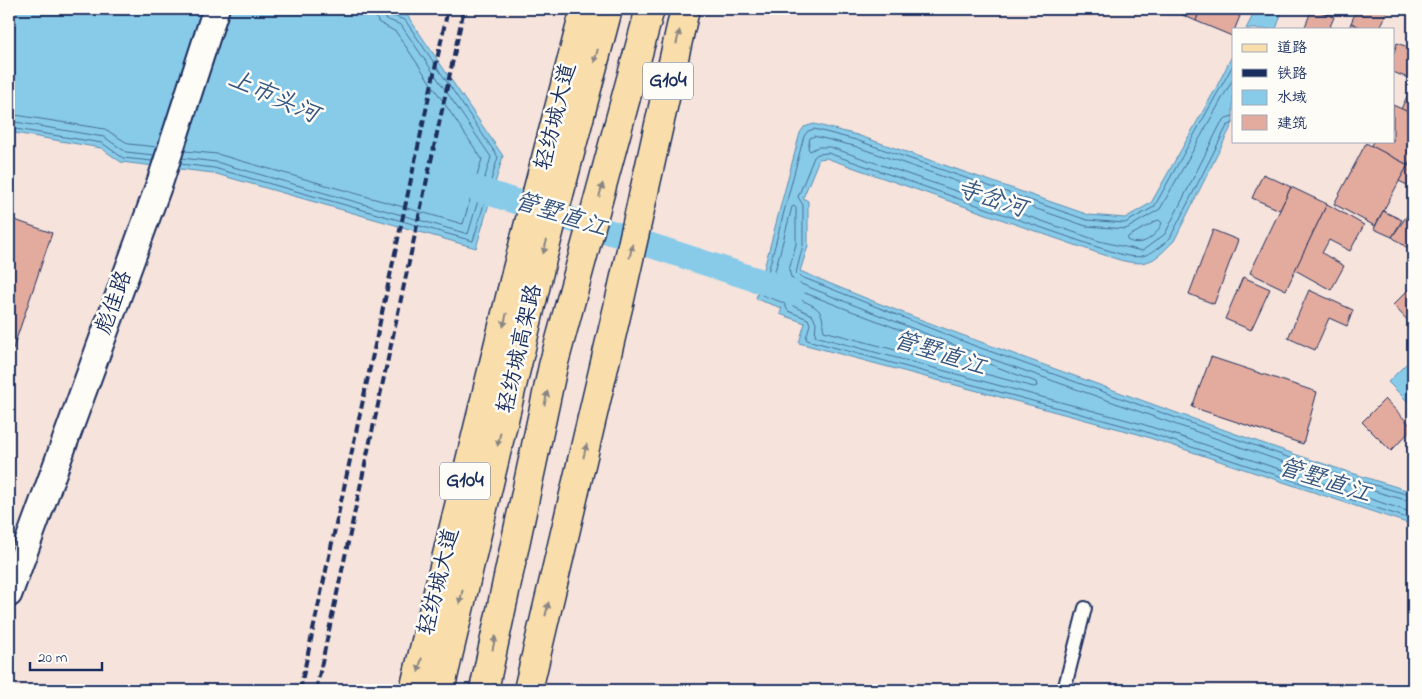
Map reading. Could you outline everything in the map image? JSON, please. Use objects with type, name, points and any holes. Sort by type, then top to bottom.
[{"type":"main road","name":"轻纺城大道","points":[[414,690],[516,273],[584,9]]},
{"type":"main road","name":"轻纺城高架路","points":[[440,690],[542,259],[608,9]]},
{"type":"main road","name":"轻纺城高架路","points":[[484,690],[553,366],[650,9]]},
{"type":"main road","name":"G104","points":[[528,690],[620,298],[684,9]]},
{"type":"street","name":"彪佳路","points":[[9,594],[18,537],[160,182],[216,9]]},
{"type":"lane","points":[[1064,690],[1085,608]]},
{"type":"water","name":"上市头河","points":[[9,9],[384,9],[407,15],[503,156],[476,248],[213,173],[121,162],[101,148],[9,132]]},
{"type":"water","points":[[1256,9],[1283,9],[1276,28],[1246,28]]},
{"type":"water","name":"寺岔河","points":[[1232,56],[1232,125],[1174,241],[1150,261],[1134,263],[1113,258],[826,158],[819,159],[803,198],[808,201],[808,246],[800,271],[914,317],[1143,401],[1297,455],[1413,492],[1413,525],[1138,434],[799,343],[805,323],[780,314],[782,308],[756,299],[800,133],[804,127],[814,124],[857,135],[1089,215],[1125,218],[1151,203],[1215,90]]},
{"type":"water","points":[[1410,360],[1413,363],[1413,407],[1388,382]]},
{"type":"building","points":[[1169,9],[1200,9],[1196,21]]},
{"type":"building","points":[[1200,9],[1221,9],[1240,16],[1235,28],[1232,28],[1232,36],[1196,21]]},
{"type":"building","points":[[1312,9],[1334,17],[1329,28],[1304,28]]},
{"type":"building","points":[[1316,9],[1335,9],[1332,16]]},
{"type":"building","points":[[1357,9],[1388,9],[1380,28],[1362,28],[1351,23]]},
{"type":"building","points":[[1351,23],[1362,28],[1349,28]]},
{"type":"building","points":[[1397,43],[1413,49],[1413,80],[1394,72],[1394,52]]},
{"type":"building","points":[[1413,84],[1413,114],[1401,109]]},
{"type":"building","points":[[1394,105],[1413,114],[1413,154],[1408,165],[1371,146],[1373,142],[1394,142]]},
{"type":"building","points":[[1366,143],[1408,165],[1375,226],[1334,204]]},
{"type":"building","points":[[1408,165],[1413,167],[1413,188],[1399,181]]},
{"type":"building","points":[[1263,174],[1291,187],[1280,210],[1252,198]]},
{"type":"building","points":[[1291,187],[1327,204],[1286,290],[1250,273]]},
{"type":"building","points":[[1327,204],[1364,225],[1350,251],[1329,240],[1322,253],[1344,266],[1331,290],[1295,270]]},
{"type":"building","points":[[1413,207],[1413,252],[1392,237]]},
{"type":"building","points":[[1383,211],[1402,220],[1392,237],[1374,229]]},
{"type":"building","points":[[9,218],[52,233],[13,349],[9,348]]},
{"type":"building","points":[[1213,230],[1238,240],[1214,304],[1189,294]]},
{"type":"building","points":[[1243,277],[1270,289],[1251,330],[1225,319]]},
{"type":"building","points":[[1413,285],[1413,326],[1393,305]]},
{"type":"building","points":[[1309,290],[1353,310],[1347,326],[1329,318],[1315,350],[1288,338]]},
{"type":"building","points":[[1211,357],[1317,392],[1303,444],[1192,407]]},
{"type":"building","points":[[1385,399],[1413,428],[1391,451],[1362,422]]},
{"type":"waterway","name":"管墅直江","points":[[471,187],[785,289],[792,293]]},
{"type":"railway","points":[[300,690],[448,9]]},
{"type":"railway","points":[[316,690],[464,9]]}]
